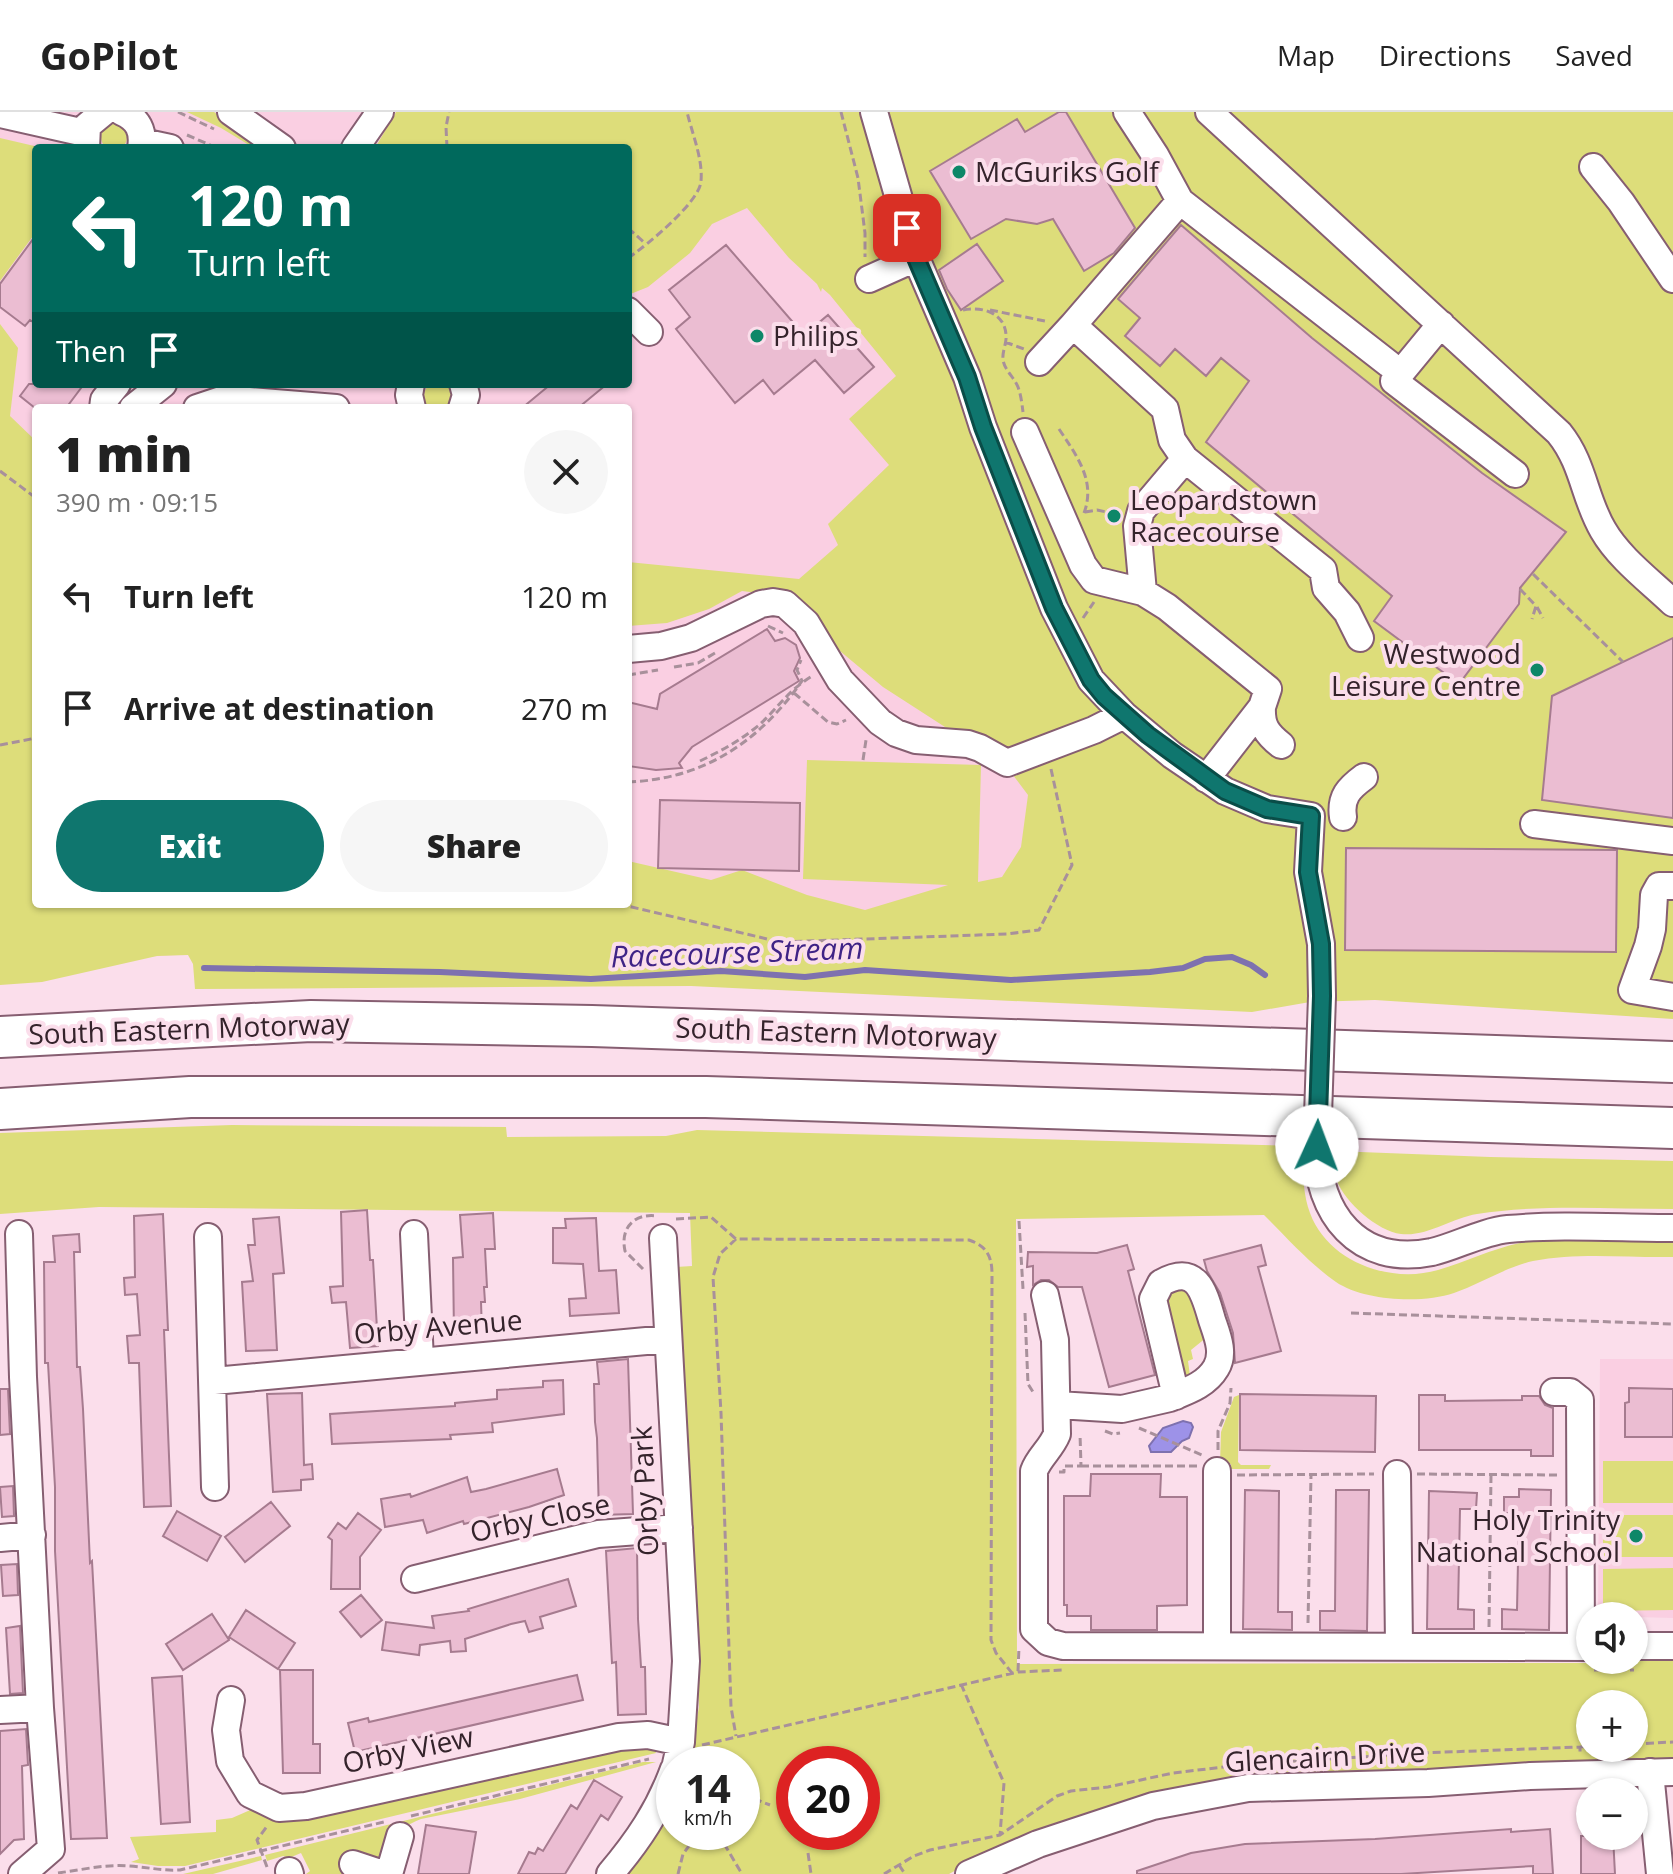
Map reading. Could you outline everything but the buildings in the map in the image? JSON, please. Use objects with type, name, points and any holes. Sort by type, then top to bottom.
[{"type":"highway","name":"South Eastern Motorway","points":[[0,1037],[342,1021],[608,1026],[1673,1062]]},
{"type":"highway","points":[[0,1109],[190,1097],[706,1097],[1673,1128]]},
{"type":"street","points":[[0,114],[85,141],[92,120],[104,112]]},
{"type":"street","points":[[358,144],[380,112]]},
{"type":"street","points":[[874,112],[916,258],[967,377],[983,427],[1054,608],[1091,680],[1124,715],[1206,779],[1248,802],[1311,816],[1308,872],[1321,944],[1322,996],[1317,1168],[1322,1191],[1336,1219],[1359,1241],[1390,1252],[1430,1252],[1506,1229],[1673,1228]]},
{"type":"street","points":[[1127,112],[1180,201],[1389,364]]},
{"type":"street","points":[[1209,112],[1559,433],[1580,466],[1597,519],[1608,538],[1673,603]]},
{"type":"street","points":[[129,114],[140,128],[142,144]]},
{"type":"street","points":[[228,122],[274,144]]},
{"type":"street","points":[[148,144],[174,140]]},
{"type":"street","points":[[1593,167],[1621,202],[1673,279]]},
{"type":"street","points":[[1039,362],[1180,201]]},
{"type":"street","points":[[869,279],[916,258]]},
{"type":"street","points":[[632,315],[649,332]]},
{"type":"street","points":[[1441,324],[1394,381],[1515,474]]},
{"type":"street","points":[[1073,325],[1165,409],[1172,440],[1185,459],[1323,570],[1326,588],[1347,612],[1360,638]]},
{"type":"street","points":[[138,404],[158,388]]},
{"type":"street","points":[[209,404],[224,399],[286,404]]},
{"type":"street","points":[[1025,432],[1076,521],[1083,565],[1094,580],[1143,592],[1167,607],[1268,689],[1262,707],[1262,720],[1267,735],[1281,745]]},
{"type":"street","points":[[1143,592],[1137,526],[1141,511],[1185,459]]},
{"type":"street","points":[[632,649],[661,646],[691,638],[755,606],[773,602],[785,604],[800,616],[850,691],[880,722],[896,733],[916,740],[968,744],[1007,763],[1094,730],[1124,715]]},
{"type":"street","points":[[1206,779],[1262,707]]},
{"type":"street","points":[[1343,817],[1341,804],[1348,789],[1364,777]]},
{"type":"street","points":[[1534,824],[1673,841]]},
{"type":"street","points":[[1673,886],[1659,886],[1654,895],[1662,931],[1632,990],[1673,997]]},
{"type":"street","name":"Orby Park","points":[[665,1225],[668,1339],[686,1661],[679,1746]]},
{"type":"street","points":[[19,1234],[12,1377],[32,1535],[40,1708],[51,1849],[22,1874]]},
{"type":"street","points":[[414,1234],[420,1360]]},
{"type":"street","points":[[208,1237],[215,1487]]},
{"type":"street","points":[[1045,1295],[1055,1340],[1058,1405],[1057,1434],[1053,1445],[1037,1462],[1034,1471],[1034,1629],[1048,1642],[1063,1646],[1489,1646],[1576,1654]]},
{"type":"street","name":"Orby Avenue","points":[[214,1381],[668,1339]]},
{"type":"street","points":[[1554,1392],[1570,1392],[1580,1400],[1585,1602]]},
{"type":"street","points":[[1058,1405],[1133,1408],[1176,1396]]},
{"type":"street","points":[[1213,1466],[1217,1646]]},
{"type":"street","points":[[1397,1474],[1399,1646]]},
{"type":"street","name":"Orby Close","points":[[415,1579],[598,1534],[679,1528]]},
{"type":"street","points":[[0,1538],[32,1535]]},
{"type":"street","points":[[1648,1655],[1673,1646]]},
{"type":"street","points":[[231,1700],[226,1730],[230,1761],[250,1794],[279,1808]]},
{"type":"street","points":[[0,1710],[40,1708]]},
{"type":"street","name":"Orby View","points":[[279,1808],[306,1806],[619,1737],[648,1735],[663,1746]]},
{"type":"street","points":[[1660,1874],[1662,1772]]},
{"type":"street","name":"Glencairn Drive","points":[[969,1874],[996,1868],[1038,1844],[1153,1806],[1248,1788],[1662,1772]]},
{"type":"street","name":"Orby Park","points":[[610,1874],[642,1835],[656,1811]]},
{"type":"street","points":[[389,1874],[400,1824]]},
{"type":"street","points":[[353,1864],[383,1874]]},
{"type":"path","points":[[178,112],[228,122]]},
{"type":"path","points":[[447,144],[449,112]]},
{"type":"path","points":[[632,255],[698,193],[702,176],[687,112]]},
{"type":"path","points":[[841,112],[861,192],[864,253],[869,279]]},
{"type":"path","points":[[174,140],[196,144]]},
{"type":"path","points":[[632,232],[646,244]]},
{"type":"path","points":[[961,310],[985,308],[1029,320],[1073,325]]},
{"type":"path","points":[[985,308],[1005,328],[1007,337],[1003,359],[1017,385],[1025,432]]},
{"type":"path","points":[[1059,429],[1083,466],[1086,478],[1088,490],[1076,521]]},
{"type":"path","points":[[0,471],[32,495]]},
{"type":"path","points":[[1076,521],[1107,511],[1137,526]]},
{"type":"path","points":[[1533,574],[1623,662]]},
{"type":"path","points":[[1520,589],[1543,618]]},
{"type":"path","points":[[1532,619],[1536,606]]},
{"type":"path","points":[[762,626],[786,634]]},
{"type":"path","points":[[632,674],[698,663],[724,648]]},
{"type":"path","points":[[801,653],[797,670],[802,681]]},
{"type":"path","points":[[700,761],[747,734],[771,713],[788,692],[831,665]]},
{"type":"path","points":[[632,782],[665,779],[721,757],[755,735],[802,681]]},
{"type":"path","points":[[794,693],[832,724],[847,719],[850,691]]},
{"type":"path","points":[[863,760],[866,737]]},
{"type":"path","points":[[0,745],[32,739]]},
{"type":"path","points":[[632,907],[780,942],[1007,934],[1039,930],[1072,865],[1046,748]]},
{"type":"path","points":[[646,1272],[625,1251],[625,1229],[643,1216],[653,1215],[665,1225],[711,1217],[736,1239],[969,1240],[988,1253],[992,1274],[991,1640],[996,1653],[1012,1673]]},
{"type":"path","points":[[736,1239],[720,1254],[713,1277],[731,1707],[736,1736]]},
{"type":"path","points":[[1351,1313],[1673,1324]]},
{"type":"path","points":[[1081,1466],[1213,1466],[1218,1431],[1230,1403],[1230,1384]]},
{"type":"path","points":[[1307,1647],[1311,1475]]},
{"type":"path","points":[[1489,1646],[1491,1475]]},
{"type":"path","points":[[1018,1672],[1019,1635]]},
{"type":"path","points":[[708,1746],[736,1736],[1012,1673],[1075,1670]]},
{"type":"path","points":[[961,1684],[1004,1783],[1000,1835]]},
{"type":"path","points":[[1648,1743],[1673,1742]]},
{"type":"path","points":[[54,1874],[113,1866],[180,1870],[400,1824],[656,1762]]},
{"type":"path","points":[[760,1801],[770,1805]]},
{"type":"path","points":[[279,1808],[257,1840],[260,1853],[282,1871]]},
{"type":"path","points":[[678,1874],[686,1850]]},
{"type":"path","points":[[728,1850],[742,1874]]},
{"type":"path","points":[[808,1853],[811,1874]]},
{"type":"path","points":[[899,1865],[905,1874]]},
{"type":"path","points":[[175,1874],[180,1870]]},
{"type":"shaded area","points":[[0,112],[711,112],[789,258],[830,295],[927,361],[1196,959],[195,954],[0,965]]},
{"type":"shaded area","points":[[187,112],[214,112],[259,144],[247,144]]},
{"type":"shaded area","points":[[396,112],[1673,112],[1673,1019],[1375,1000],[1310,1002],[1252,1012],[691,986],[195,989],[193,964],[188,955],[157,956],[42,982],[0,985],[0,324],[18,348],[10,416],[32,437],[32,908],[632,908],[632,862],[711,880],[742,870],[807,895],[865,910],[948,885],[803,879],[807,760],[981,765],[978,882],[1002,877],[1021,847],[1028,795],[1007,767],[883,687],[834,646],[796,598],[742,591],[709,609],[667,623],[632,626],[632,562],[799,579],[838,545],[828,524],[889,465],[849,419],[896,376],[830,295],[822,288],[821,292],[747,208],[712,224],[690,253],[648,287],[632,293],[632,144],[377,144]]},
{"type":"shaded area","points":[[109,125],[119,125],[126,132],[124,144],[102,142],[102,132]]},
{"type":"shaded area","points":[[0,138],[32,145],[32,237],[0,281]]},
{"type":"shaded area","points":[[427,388],[449,388],[449,404],[427,404],[425,401]]},
{"type":"shaded area","points":[[232,1125],[506,1127],[507,1137],[666,1136],[697,1130],[1303,1146],[1306,1197],[1319,1230],[1331,1245],[1346,1256],[1381,1271],[1400,1274],[1438,1270],[1499,1249],[1538,1240],[1673,1241],[1673,1257],[1550,1258],[1513,1267],[1454,1293],[1426,1299],[1394,1299],[1362,1293],[1336,1282],[1307,1259],[1264,1215],[1016,1219],[1017,1664],[1576,1663],[1576,1674],[1648,1674],[1648,1659],[1673,1657],[1673,1760],[1648,1761],[1648,1690],[1576,1690],[1576,1762],[1622,1762],[1392,1771],[1160,1793],[1080,1816],[1002,1845],[949,1874],[628,1874],[656,1834],[656,1850],[760,1850],[760,1746],[691,1746],[699,1707],[676,1267],[692,1266],[690,1213],[99,1207],[0,1214],[0,1133]]},
{"type":"shaded area","points":[[1334,1151],[1673,1161],[1673,1209],[1550,1208],[1501,1211],[1468,1216],[1420,1233],[1401,1234],[1372,1221],[1347,1198],[1336,1177]]},
{"type":"shaded area","points":[[1173,1287],[1193,1289],[1207,1337],[1191,1350],[1193,1359],[1188,1361],[1191,1383],[1186,1383],[1165,1304]]},
{"type":"shaded area","name":"Holy Trinity National School","points":[[1600,1359],[1673,1359],[1673,1618],[1648,1617],[1648,1602],[1598,1602]]},
{"type":"shaded area","points":[[1239,1395],[1238,1462],[1241,1465],[1271,1465],[1269,1469],[1231,1469],[1231,1464],[1220,1464],[1221,1432],[1234,1397]]},
{"type":"shaded area","points":[[1183,1421],[1191,1423],[1193,1427],[1189,1438],[1171,1452],[1151,1452],[1149,1446],[1163,1428]]},
{"type":"shaded area","points":[[1603,1461],[1673,1461],[1673,1503],[1603,1503]]},
{"type":"shaded area","points":[[1603,1515],[1673,1515],[1673,1557],[1603,1557]]},
{"type":"shaded area","points":[[1673,1568],[1673,1610],[1648,1610],[1648,1602],[1603,1602],[1603,1569]]},
{"type":"shaded area","points":[[626,1740],[654,1749],[656,1753],[185,1866],[131,1862],[139,1859],[130,1837],[216,1832],[216,1820],[232,1818],[257,1807]]},
{"type":"shaded area","points":[[643,1762],[656,1762],[520,1799],[421,1819],[400,1830],[382,1858],[365,1874],[306,1874],[310,1871],[301,1853],[267,1861],[265,1855]]},
{"type":"shaded area","points":[[261,1856],[262,1860],[213,1874],[183,1874]]},
{"type":"waterway","name":"Racecourse Stream","points":[[204,968],[440,972],[591,979],[721,971],[805,977],[865,970],[1011,980],[1150,972],[1183,968],[1205,959],[1232,957],[1265,975]]},
{"type":"place","name":"McGuriks Golf","points":[[959,172]]},
{"type":"place","name":"Philips","points":[[757,336]]},
{"type":"place","name":"Leopardstown Racecourse","points":[[1114,516]]},
{"type":"place","name":"Westwood Leisure Centre","points":[[1537,670]]},
{"type":"place","name":"Holy Trinity National School","points":[[1636,1536]]},
{"type":"route","points":[[907,228],[916,258],[967,377],[983,427],[1054,608],[1091,680],[1104,696],[1148,735],[1225,791],[1267,809],[1311,816],[1308,872],[1321,944],[1322,996],[1317,1146]]}]
